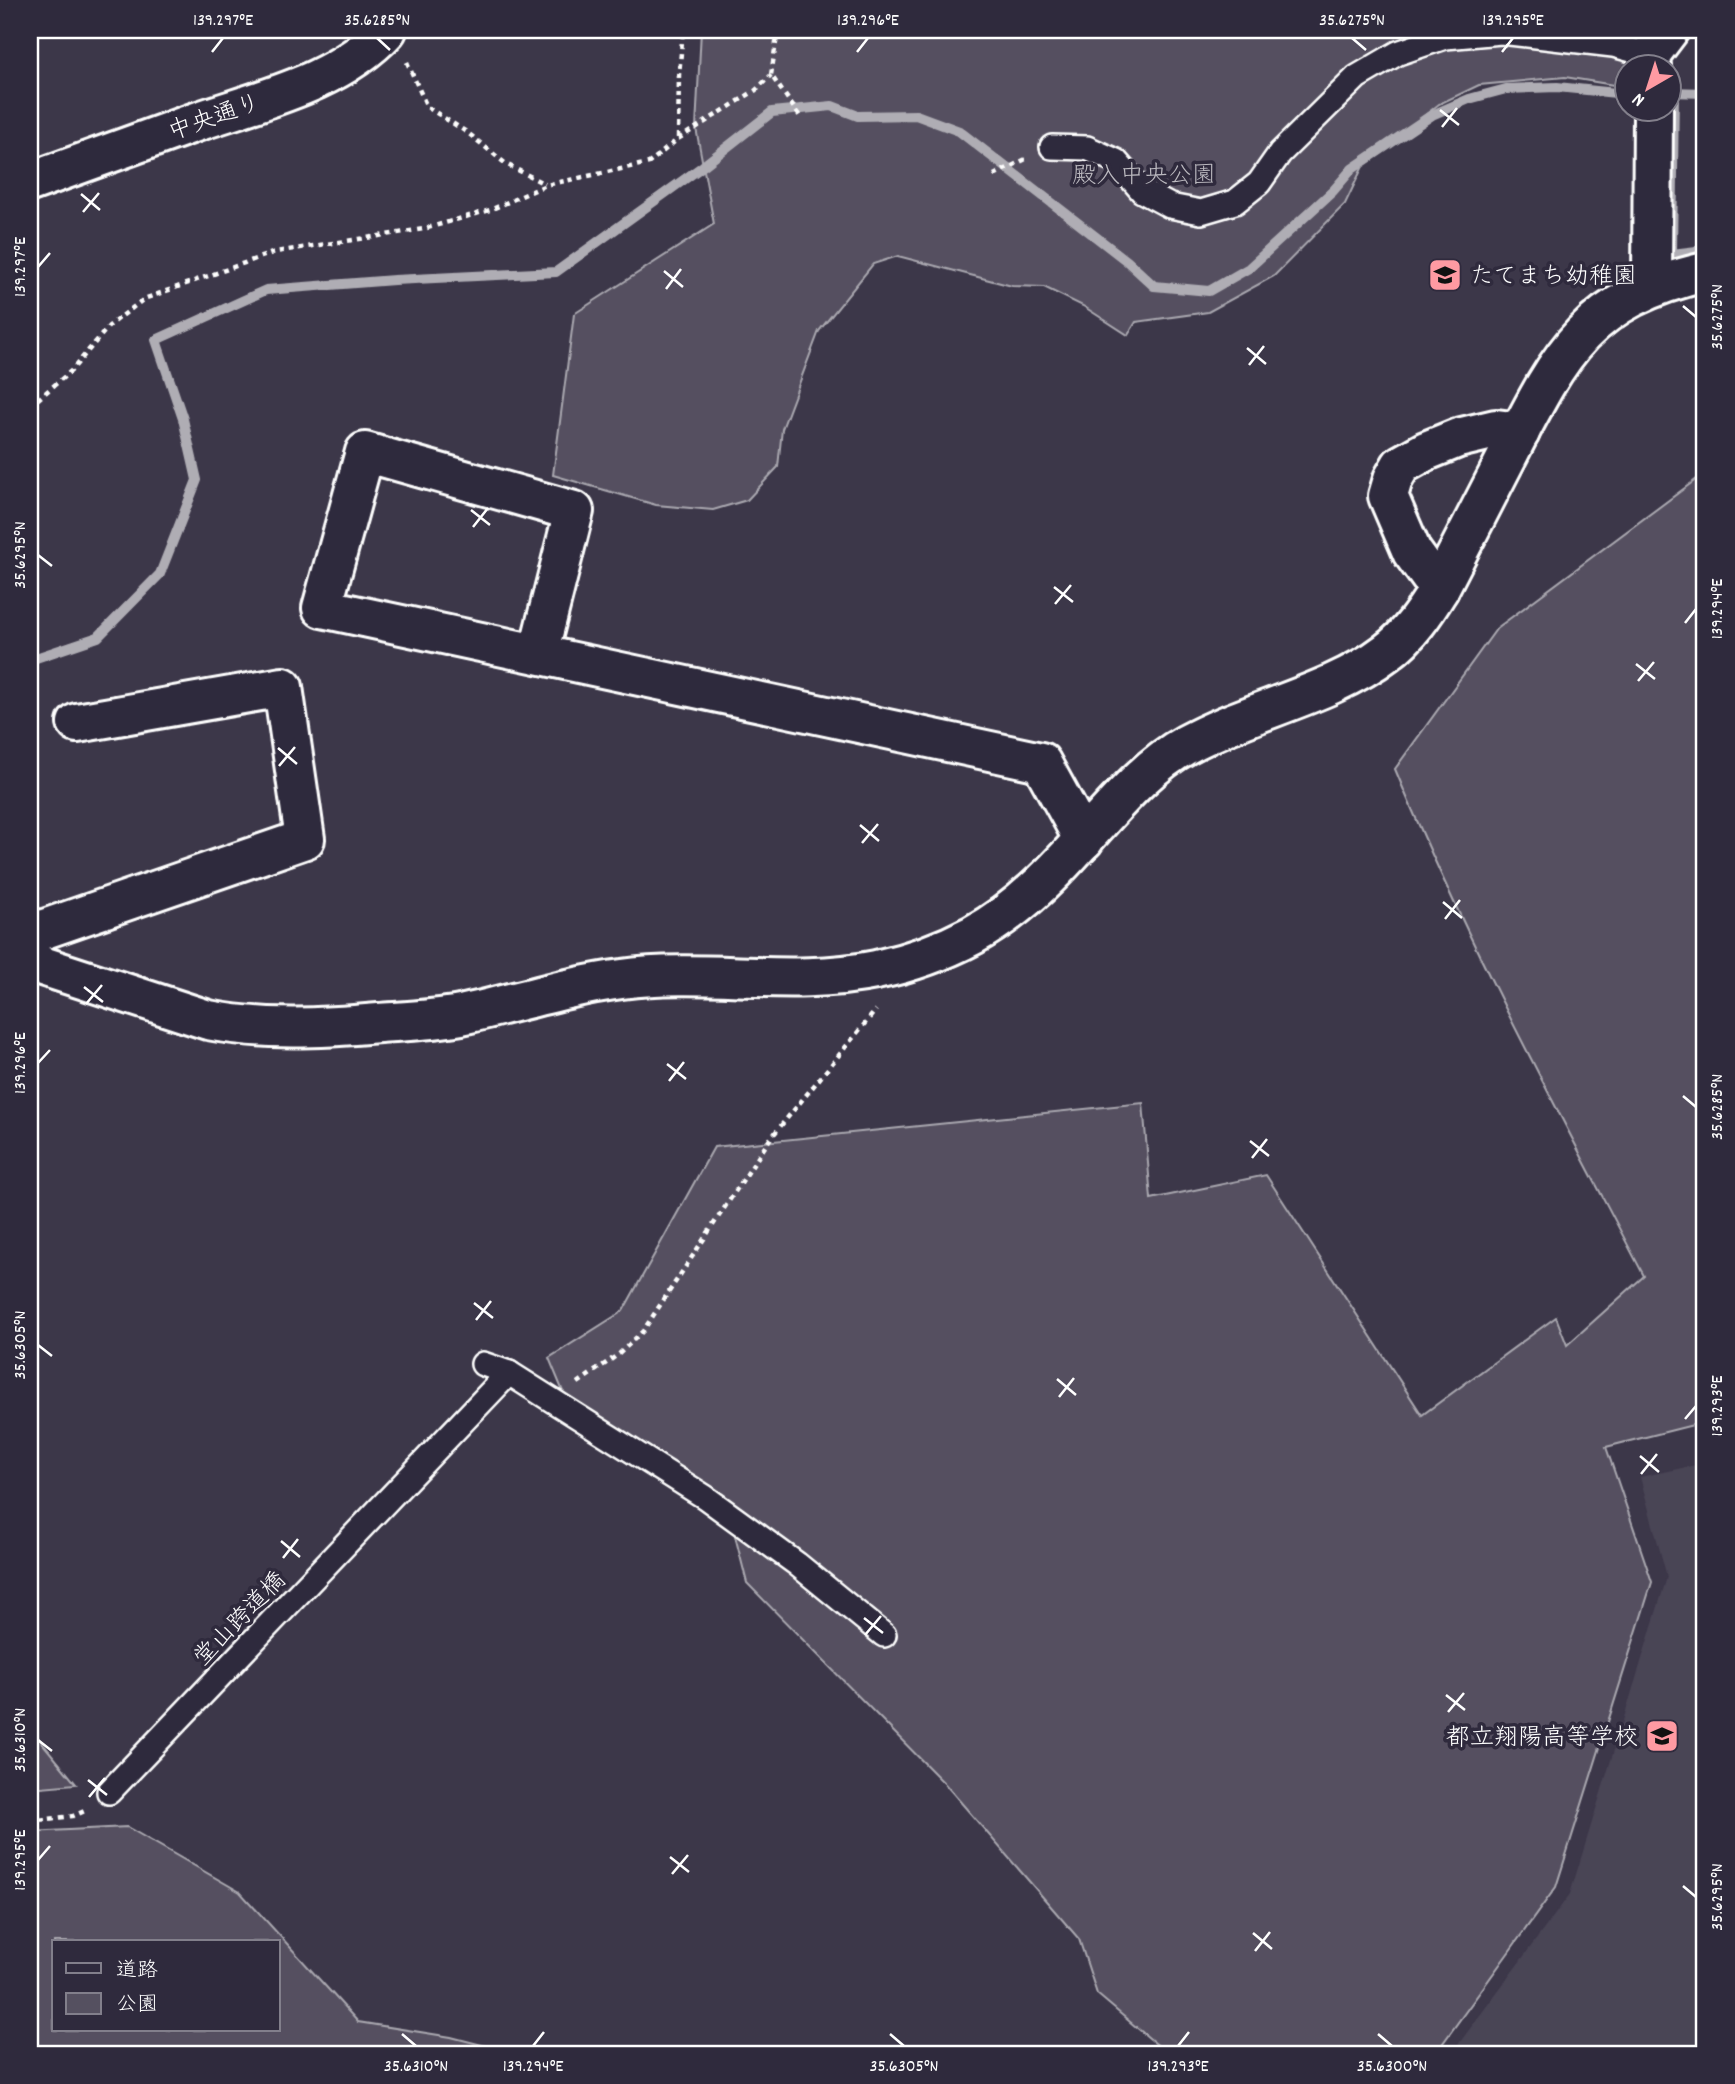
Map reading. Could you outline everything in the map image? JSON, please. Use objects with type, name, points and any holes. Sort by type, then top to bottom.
[{"type":"street","name":"中央通り","points":[[30,182],[301,85],[352,60],[386,31]]},
{"type":"street","points":[[1652,287],[1653,123]]},
{"type":"street","points":[[30,962],[208,1020],[235,1025],[293,1028],[431,1020],[624,979],[677,976],[818,976],[876,970],[952,945],[1000,917],[1043,882],[1139,780],[1184,745],[1312,692],[1364,667],[1387,652],[1424,613],[1439,589],[1540,390],[1572,344],[1612,309],[1652,287],[1705,272]]},
{"type":"street","points":[[1439,589],[1412,552],[1388,496],[1393,479],[1401,465],[1458,438],[1496,429],[1520,432]]},
{"type":"street","points":[[538,654],[573,511],[365,452],[322,608],[1041,762],[1084,840]]},
{"type":"street","points":[[30,933],[305,839],[283,687],[77,723]]},
{"type":"lane","points":[[1052,147],[1087,148],[1116,162],[1142,191],[1170,206],[1201,212],[1235,202],[1243,196],[1259,183],[1280,153],[1357,77],[1398,53],[1445,37],[1501,32],[1657,51]]},
{"type":"lane","points":[[483,1364],[502,1381],[554,1400],[705,1497],[797,1564],[884,1635]]},
{"type":"lane","name":"堂山跨道橋","points":[[109,1792],[502,1381]]},
{"type":"path","points":[[678,139],[683,30]]},
{"type":"path","points":[[30,406],[71,370],[109,326],[144,299],[275,252],[424,229],[490,210],[546,185],[649,163],[678,139],[756,90],[771,75],[778,30]]},
{"type":"path","points":[[386,31],[404,54],[427,107],[468,133],[506,164],[546,185]]},
{"type":"path","points":[[771,75],[801,118]]},
{"type":"path","points":[[994,175],[1029,157]]},
{"type":"path","points":[[554,1400],[619,1354],[643,1331],[770,1139],[888,995],[903,963]]},
{"type":"path","points":[[30,1821],[73,1816],[91,1808],[109,1792]]},
{"type":"shaded area","name":"都立翔陽高等学校","points":[[1705,1463],[1705,2054],[1451,2054],[1570,1894],[1667,1577],[1640,1477]]},
{"type":"green space","name":"殿入中央公園","points":[[701,30],[1652,30],[1641,52],[1612,52],[1612,85],[1565,77],[1479,85],[1439,104],[1365,162],[1345,204],[1274,276],[1208,312],[1136,322],[1128,335],[1083,306],[1044,287],[1012,286],[898,256],[873,264],[819,331],[782,429],[778,467],[747,500],[713,510],[656,505],[553,475],[574,314],[714,224],[696,128]]},
{"type":"green space","points":[[1705,473],[1705,1422],[1606,1447],[1652,1582],[1556,1887],[1435,2054],[1168,2054],[1097,1994],[1079,1939],[945,1784],[747,1583],[731,1520],[576,1423],[549,1358],[623,1311],[714,1147],[1143,1103],[1151,1199],[1266,1175],[1422,1415],[1556,1317],[1567,1345],[1644,1276],[1482,962],[1395,769],[1497,628]]},
{"type":"green space","points":[[30,1728],[76,1784],[30,1788]]},
{"type":"green space","points":[[127,1827],[240,1892],[358,2022],[451,2037],[517,2054],[30,2054],[30,1832]]},
{"type":"waterway","points":[[30,660],[98,637],[160,574],[197,480],[183,419],[156,340],[266,290],[556,272],[703,166],[772,112],[832,106],[858,116],[916,115],[959,131],[1127,261],[1154,286],[1209,291],[1249,268],[1333,191],[1352,169],[1432,115],[1469,99],[1506,89],[1557,87],[1612,93]]},
{"type":"waterway","points":[[1682,92],[1705,93]]},
{"type":"waterway","points":[[1674,122],[1672,254],[1705,250]]},
{"type":"place","name":"たてまち幼稚園","points":[[1445,275]]},
{"type":"place","name":"都立翔陽高等学校","points":[[1662,1736]]}]
